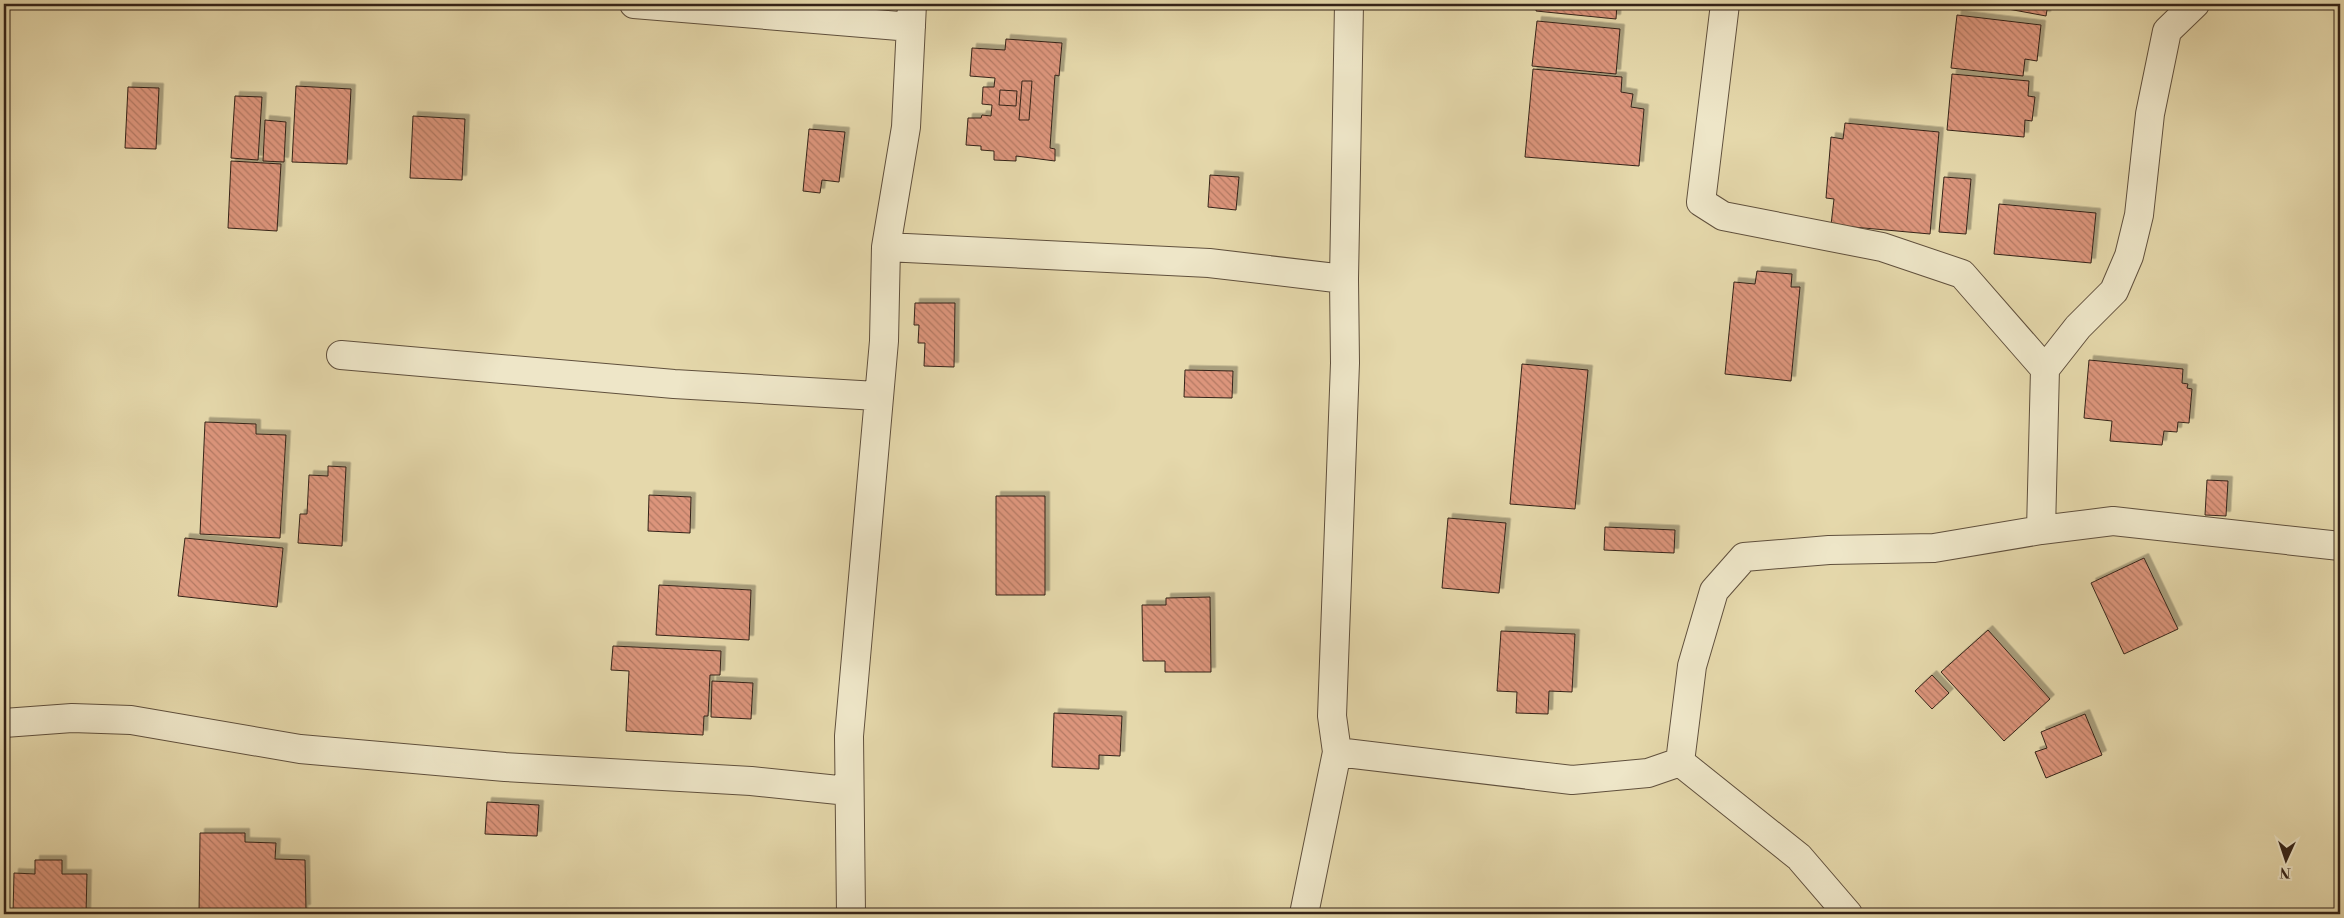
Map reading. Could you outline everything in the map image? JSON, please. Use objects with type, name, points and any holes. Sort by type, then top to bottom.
[{"type":"street","points":[[634,4],[912,15],[906,128],[886,248],[884,341],[878,396],[865,575],[849,736],[848,790],[851,914]]},
{"type":"street","points":[[1304,914],[1337,752],[1332,716],[1345,362],[1344,279],[1349,4]]},
{"type":"street","points":[[1725,4],[1701,202],[1722,216],[1882,247],[1962,274],[2045,369]]},
{"type":"street","points":[[2041,530],[2045,369],[2078,327],[2114,291],[2129,256],[2139,215],[2150,114],[2167,31],[2195,4]]},
{"type":"street","points":[[886,248],[1209,263],[1344,279]]},
{"type":"street","points":[[340,355],[674,384],[878,396]]},
{"type":"street","points":[[1680,762],[1692,666],[1714,591],[1744,558],[1829,550],[1934,548],[2041,530],[2113,522],[2340,546]]},
{"type":"street","points":[[4,723],[72,718],[131,720],[300,748],[505,767],[751,781],[848,790]]},
{"type":"street","points":[[1337,752],[1572,780],[1648,772],[1680,762]]},
{"type":"street","points":[[1680,762],[1799,857],[1848,914]]},
{"type":"building","points":[[1537,4],[1617,4],[1616,19],[1536,11]]},
{"type":"building","points":[[1981,4],[2048,4],[2046,16]]},
{"type":"building","points":[[1957,15],[2041,25],[2037,61],[2025,59],[2023,76],[1951,68]]},
{"type":"building","points":[[1537,21],[1620,29],[1616,74],[1532,66]]},
{"type":"building","points":[[1006,39],[1062,43],[1059,76],[1055,75],[1050,148],[1055,149],[1055,161],[1016,156],[1016,161],[994,160],[994,151],[981,150],[981,146],[966,145],[968,118],[981,118],[982,115],[991,116],[992,105],[982,104],[983,87],[994,87],[995,78],[970,76],[972,48],[1005,50]]},
{"type":"building","points":[[1533,69],[1622,77],[1621,92],[1633,94],[1631,107],[1644,109],[1639,166],[1525,157]]},
{"type":"building","points":[[1952,74],[2029,81],[2028,96],[2035,97],[2032,121],[2025,120],[2024,137],[1947,130]]},
{"type":"building","points":[[1022,81],[1032,81],[1029,120],[1019,120]]},
{"type":"building","points":[[296,86],[351,89],[347,164],[292,162]]},
{"type":"building","points":[[128,87],[159,88],[156,149],[125,148]]},
{"type":"building","points":[[1000,90],[1017,91],[1016,106],[999,105]]},
{"type":"building","points":[[235,96],[262,97],[258,160],[231,158]]},
{"type":"building","points":[[413,116],[465,119],[462,180],[410,178]]},
{"type":"building","points":[[265,120],[286,122],[284,162],[263,161]]},
{"type":"building","points":[[1845,123],[1939,132],[1930,234],[1831,225],[1834,199],[1826,198],[1831,137],[1843,139]]},
{"type":"building","points":[[809,129],[845,132],[839,182],[822,180],[820,193],[803,191]]},
{"type":"building","points":[[231,161],[281,164],[277,231],[228,228]]},
{"type":"building","points":[[1210,175],[1239,177],[1236,210],[1208,207]]},
{"type":"building","points":[[1944,177],[1971,179],[1966,234],[1939,232]]},
{"type":"building","points":[[1999,204],[2096,213],[2091,263],[1994,254]]},
{"type":"building","points":[[1757,271],[1792,274],[1791,287],[1800,287],[1791,381],[1725,374],[1734,282],[1755,284]]},
{"type":"building","points":[[915,303],[955,303],[954,367],[924,366],[925,343],[918,343],[919,325],[914,325]]},
{"type":"building","points":[[2089,360],[2183,369],[2182,383],[2188,384],[2187,388],[2192,389],[2189,423],[2178,422],[2177,432],[2164,431],[2162,445],[2110,441],[2112,421],[2084,418]]},
{"type":"building","points":[[1522,364],[1588,370],[1575,509],[1510,504]]},
{"type":"building","points":[[1185,370],[1233,371],[1232,398],[1184,397]]},
{"type":"building","points":[[205,422],[256,424],[256,434],[286,435],[280,538],[200,534]]},
{"type":"building","points":[[328,466],[346,467],[342,546],[298,543],[300,514],[307,514],[309,475],[328,476]]},
{"type":"building","points":[[2207,480],[2228,481],[2226,516],[2205,515]]},
{"type":"building","points":[[649,495],[691,497],[690,533],[648,531]]},
{"type":"building","points":[[996,496],[1045,496],[1045,595],[996,595]]},
{"type":"building","points":[[1448,518],[1506,523],[1499,593],[1442,588]]},
{"type":"building","points":[[1605,527],[1675,530],[1674,553],[1604,550]]},
{"type":"building","points":[[185,538],[283,548],[277,607],[178,596]]},
{"type":"building","points":[[2144,558],[2178,629],[2124,654],[2091,583]]},
{"type":"building","points":[[659,585],[751,590],[749,640],[656,635]]},
{"type":"building","points":[[1210,597],[1211,672],[1165,672],[1165,661],[1143,661],[1142,605],[1166,605],[1166,598]]},
{"type":"building","points":[[1988,630],[2050,699],[2004,741],[1941,672]]},
{"type":"building","points":[[1501,631],[1575,634],[1572,692],[1549,691],[1548,714],[1516,713],[1517,692],[1497,691]]},
{"type":"building","points":[[613,646],[721,651],[720,675],[710,675],[708,716],[704,716],[703,735],[626,731],[629,671],[611,670]]},
{"type":"building","points":[[1932,675],[1949,693],[1932,709],[1915,691]]},
{"type":"building","points":[[712,681],[753,683],[751,719],[711,717]]},
{"type":"building","points":[[1054,713],[1122,716],[1120,756],[1099,755],[1099,769],[1052,767]]},
{"type":"building","points":[[2085,714],[2102,755],[2046,778],[2035,752],[2047,748],[2041,732]]},
{"type":"building","points":[[487,802],[539,805],[537,836],[485,834]]},
{"type":"building","points":[[200,833],[245,833],[245,842],[276,843],[275,859],[305,860],[306,909],[303,909],[303,914],[199,914]]},
{"type":"building","points":[[35,860],[62,860],[62,874],[87,874],[86,914],[13,914],[14,873],[35,874]]}]
